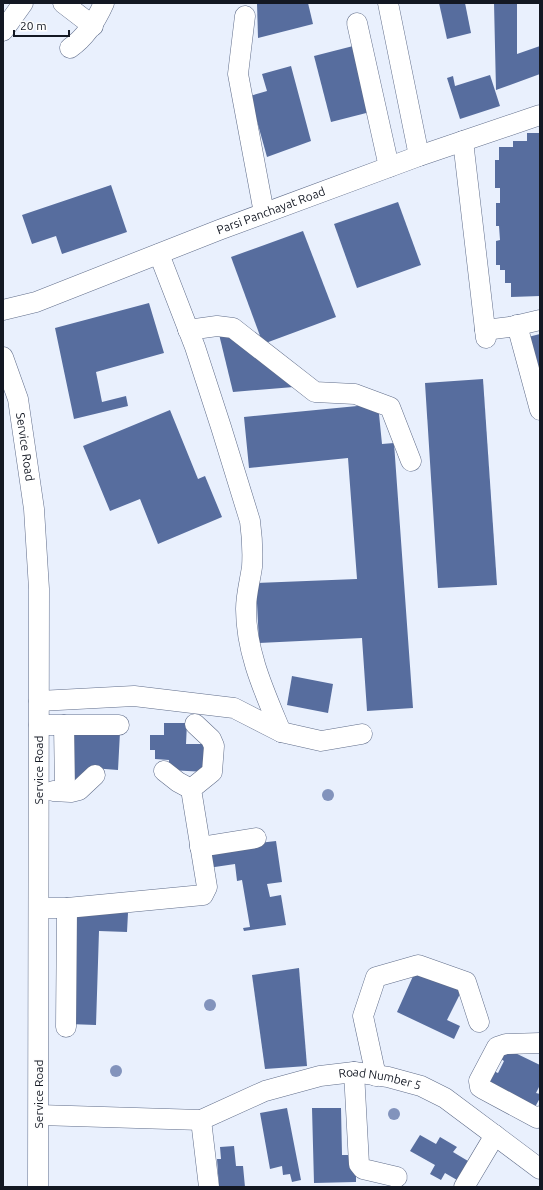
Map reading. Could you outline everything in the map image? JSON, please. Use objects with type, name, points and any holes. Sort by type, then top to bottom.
[{"type":"street","points":[[3,31],[22,3]]},
{"type":"street","points":[[63,3],[92,26]]},
{"type":"street","points":[[70,48],[79,42],[92,26],[104,3]]},
{"type":"street","points":[[388,3],[419,156]]},
{"type":"street","points":[[245,16],[238,74],[264,213]]},
{"type":"street","points":[[357,23],[389,167]]},
{"type":"street","name":"Parsi Panchayat Road","points":[[3,310],[36,302],[264,213],[419,156],[540,115]]},
{"type":"street","points":[[463,141],[485,334],[540,320]]},
{"type":"street","points":[[159,254],[188,330],[221,427],[250,521],[252,535],[252,567],[246,610],[248,631],[252,656],[259,680],[281,732]]},
{"type":"street","points":[[517,325],[540,410]]},
{"type":"street","points":[[188,330],[216,326],[233,328],[315,392],[355,394],[390,407],[411,461]]},
{"type":"street","name":"Service Road","points":[[3,357],[18,399],[34,509],[39,589],[38,1187]]},
{"type":"street","points":[[39,701],[134,696],[234,708],[281,732],[321,741],[362,734]]},
{"type":"street","points":[[191,789],[212,772],[214,746],[211,739],[195,724]]},
{"type":"street","points":[[39,725],[119,725]]},
{"type":"street","points":[[64,725],[66,791]]},
{"type":"street","points":[[164,771],[178,782],[191,789]]},
{"type":"street","points":[[39,790],[71,792],[79,790],[95,775]]},
{"type":"street","points":[[39,908],[67,908],[203,895],[207,887],[191,789]]},
{"type":"street","points":[[200,847],[256,838]]},
{"type":"street","points":[[66,1027],[67,908]]},
{"type":"street","points":[[376,1076],[363,1016],[376,977],[418,965],[466,982],[479,1022]]},
{"type":"street","points":[[540,1042],[506,1044],[497,1047],[479,1081],[480,1087],[495,1096],[537,1118],[540,1116]]},
{"type":"street","points":[[354,1072],[359,1164],[363,1169],[397,1177]]},
{"type":"street","name":"Road Number 5","points":[[38,1115],[201,1120],[265,1090],[320,1076],[354,1072],[388,1077],[421,1086],[445,1098],[540,1169]]},
{"type":"street","points":[[479,1123],[495,1096]]},
{"type":"street","points":[[201,1120],[209,1187]]},
{"type":"street","points":[[464,1187],[495,1135]]},
{"type":"building","points":[[257,3],[308,3],[313,24],[258,38]]},
{"type":"building","points":[[439,3],[465,3],[471,33],[447,39]]},
{"type":"building","points":[[494,3],[517,3],[517,54],[540,46],[540,74],[496,90]]},
{"type":"building","points":[[361,44],[378,110],[331,122],[314,56]]},
{"type":"building","points":[[291,66],[311,141],[267,157],[250,96],[267,91],[262,74]]},
{"type":"building","points":[[490,75],[500,106],[460,119],[447,78],[453,76],[455,86]]},
{"type":"building","points":[[527,133],[540,133],[540,296],[511,297],[511,283],[505,283],[505,270],[500,270],[500,265],[496,265],[496,241],[500,240],[499,226],[496,226],[496,203],[500,203],[500,188],[495,188],[495,160],[499,160],[499,147],[513,147],[513,141],[527,141]]},
{"type":"building","points":[[111,185],[127,232],[62,254],[56,236],[32,244],[22,215]]},
{"type":"building","points":[[398,202],[421,265],[357,288],[334,224]]},
{"type":"building","points":[[303,231],[336,317],[263,344],[231,257]]},
{"type":"building","points":[[149,303],[164,353],[96,372],[102,402],[126,396],[128,406],[74,419],[55,328]]},
{"type":"building","points":[[217,326],[306,386],[233,392]]},
{"type":"building","points":[[540,334],[540,398],[524,338]]},
{"type":"building","points":[[483,379],[497,585],[438,588],[425,383]]},
{"type":"building","points":[[378,404],[382,444],[394,443],[413,708],[367,711],[362,638],[259,643],[256,583],[357,579],[348,458],[249,468],[244,417]]},
{"type":"building","points":[[170,410],[198,479],[205,476],[222,517],[158,544],[140,499],[110,511],[83,446]]},
{"type":"building","points":[[292,676],[333,684],[328,713],[287,705]]},
{"type":"building","points":[[164,723],[187,723],[186,744],[207,744],[206,772],[169,770],[169,760],[155,759],[155,750],[150,750],[150,735],[164,735]]},
{"type":"building","points":[[120,732],[118,770],[92,768],[69,788],[67,733]]},
{"type":"building","points":[[276,841],[282,882],[267,884],[270,897],[281,895],[286,925],[244,931],[243,928],[250,927],[242,880],[237,881],[235,864],[208,868],[205,852],[213,854],[260,847],[259,843]]},
{"type":"building","points":[[72,911],[128,913],[127,932],[99,931],[96,1025],[69,1024]]},
{"type":"building","points":[[418,965],[461,992],[447,1020],[460,1026],[454,1039],[397,1012]]},
{"type":"building","points":[[299,968],[307,1066],[265,1069],[252,975]]},
{"type":"building","points":[[503,1047],[540,1065],[540,1085],[536,1093],[540,1094],[540,1098],[535,1107],[485,1082],[491,1070],[498,1073],[504,1061],[498,1057]]},
{"type":"building","points":[[287,1108],[301,1180],[292,1182],[290,1174],[283,1175],[282,1166],[270,1169],[260,1113]]},
{"type":"building","points":[[312,1108],[341,1108],[342,1155],[356,1155],[356,1182],[314,1183]]},
{"type":"building","points":[[420,1135],[436,1144],[440,1137],[457,1147],[453,1152],[468,1161],[457,1180],[445,1173],[441,1180],[430,1174],[435,1165],[410,1151]]},
{"type":"building","points":[[234,1146],[236,1166],[243,1166],[245,1187],[219,1187],[217,1159],[221,1159],[220,1147]]}]
